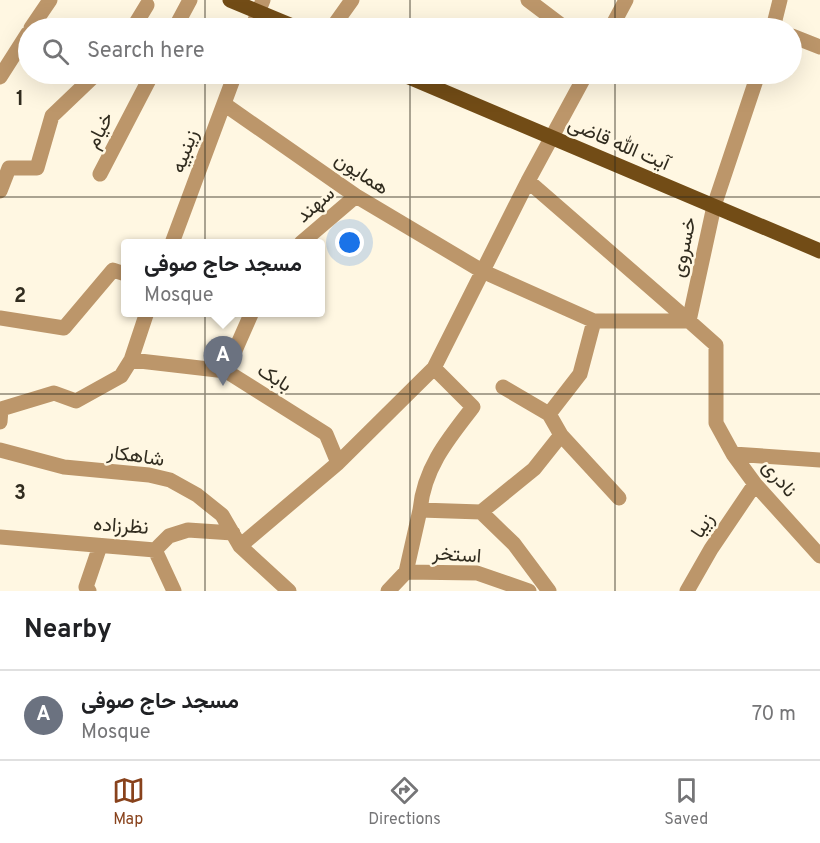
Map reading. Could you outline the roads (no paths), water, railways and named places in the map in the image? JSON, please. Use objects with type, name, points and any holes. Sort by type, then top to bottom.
[{"type":"main road","points":[[230,0],[261,6],[281,18]]},
{"type":"main road","name":"آیت الله قاضی","points":[[426,84],[820,251]]},
{"type":"street","points":[[38,18],[50,0]]},
{"type":"street","points":[[180,18],[190,0]]},
{"type":"street","points":[[339,18],[352,0]]},
{"type":"street","points":[[528,0],[552,18]]},
{"type":"street","points":[[616,18],[626,0]]},
{"type":"street","points":[[776,18],[780,0]]},
{"type":"street","points":[[139,18],[147,5]]},
{"type":"street","points":[[802,40],[820,47]]},
{"type":"street","points":[[0,78],[18,49]]},
{"type":"street","points":[[0,190],[9,168],[37,168],[52,116],[86,84]]},
{"type":"street","name":"خیام","points":[[100,174],[147,84]]},
{"type":"street","name":"زینبیه","points":[[173,239],[231,84]]},
{"type":"street","points":[[236,540],[338,463],[434,368],[528,181],[580,84]]},
{"type":"street","name":"خسروی","points":[[689,321],[714,206],[755,84]]},
{"type":"street","name":"همایون","points":[[224,104],[356,196],[482,271],[594,321]]},
{"type":"street","points":[[528,181],[689,321]]},
{"type":"street","name":"سهند","points":[[307,239],[356,196]]},
{"type":"street","points":[[0,318],[64,328],[113,270],[121,272]]},
{"type":"street","points":[[0,422],[1,409],[54,393],[76,400],[121,376],[131,360],[145,317]]},
{"type":"street","points":[[226,371],[250,317]]},
{"type":"street","points":[[549,414],[580,375],[594,321],[689,321]]},
{"type":"street","name":"نادری","points":[[689,321],[716,345],[716,423],[733,454],[755,484],[820,556]]},
{"type":"street","name":"بابک","points":[[131,360],[226,371],[326,434],[338,463]]},
{"type":"street","points":[[406,572],[427,474],[473,407],[434,368]]},
{"type":"street","points":[[503,387],[549,414],[561,435],[619,498]]},
{"type":"street","points":[[420,510],[481,512],[534,469],[561,435]]},
{"type":"street","name":"شاهکار","points":[[0,450],[64,467],[149,475],[170,480],[197,495],[222,515],[236,540],[290,591]]},
{"type":"street","points":[[733,454],[820,460]]},
{"type":"street","name":"زیبا","points":[[687,591],[711,549],[755,484]]},
{"type":"street","points":[[481,512],[514,544],[549,591]]},
{"type":"street","name":"نظرزاده","points":[[0,537],[155,550],[169,536],[188,530],[236,540]]},
{"type":"street","points":[[89,591],[86,587],[100,546]]},
{"type":"street","points":[[155,550],[174,591]]},
{"type":"street","name":"استخر","points":[[388,591],[406,572],[477,573],[529,591]]},
{"type":"place","name":"مسجد حاج صوفی","points":[[223,386]]}]
